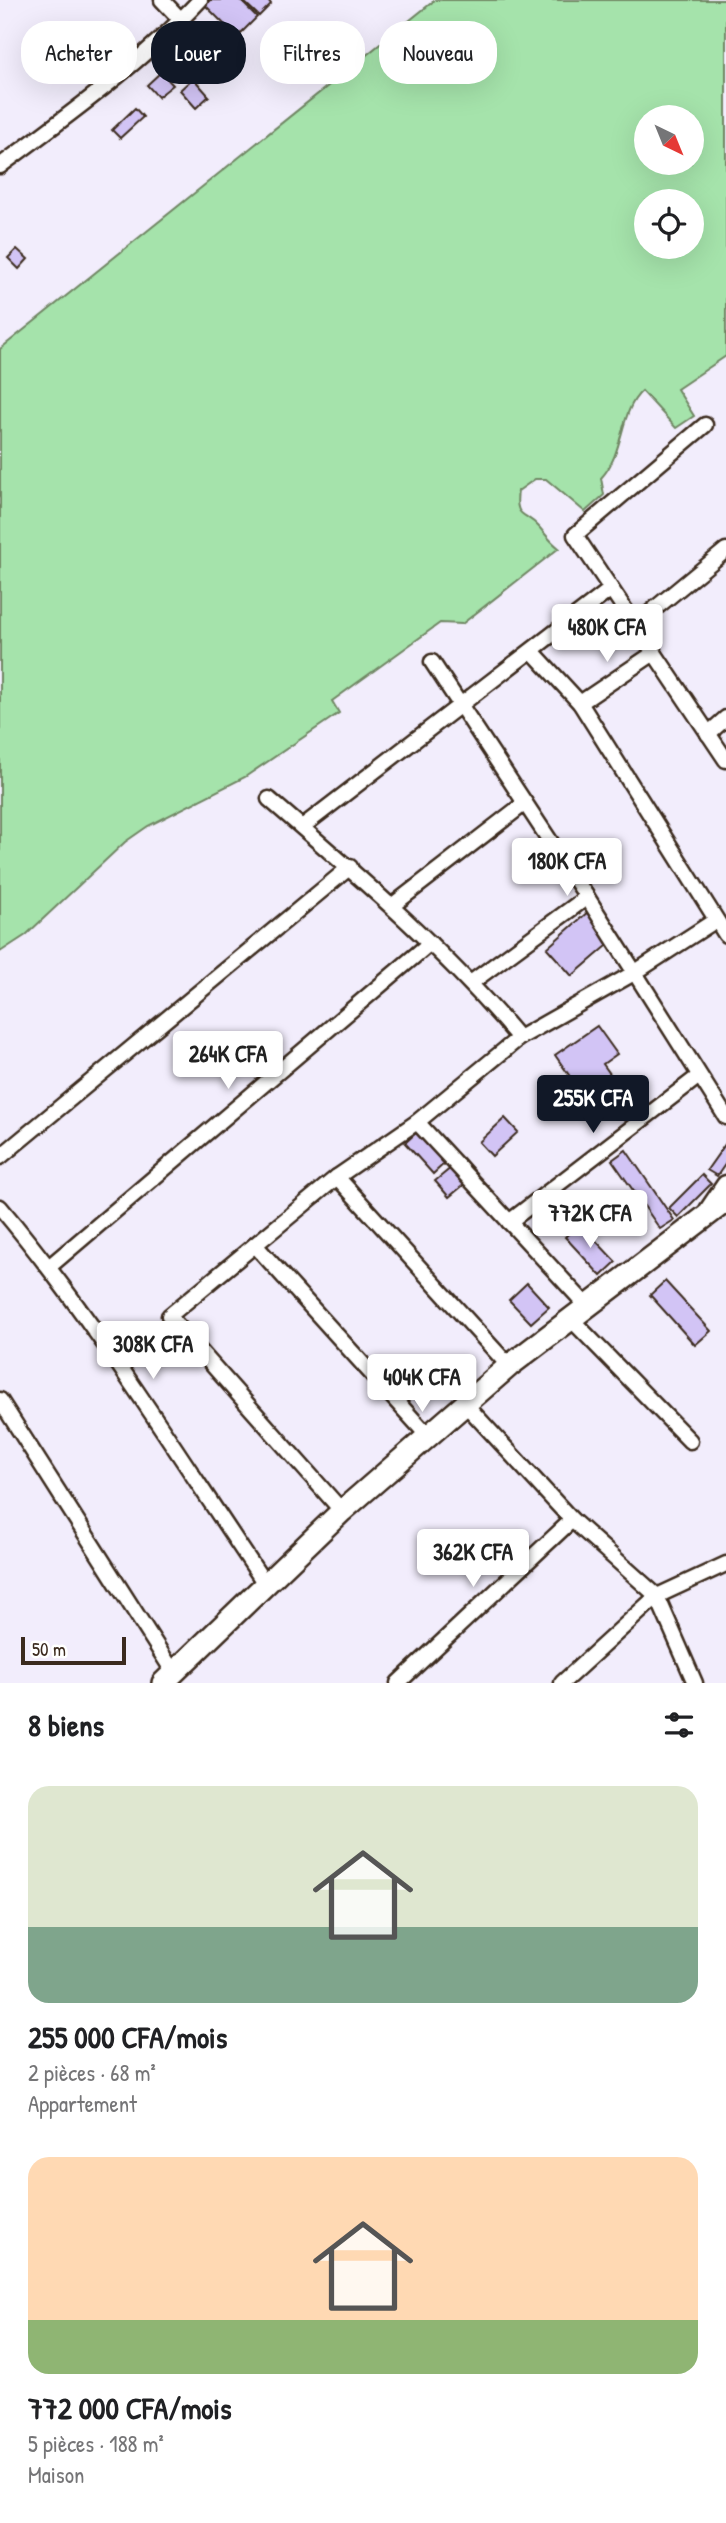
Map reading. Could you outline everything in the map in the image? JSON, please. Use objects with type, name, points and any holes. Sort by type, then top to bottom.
[{"type":"main road","points":[[169,1678],[342,1511],[509,1366],[726,1201]]},
{"type":"street","points":[[162,0],[181,20]]},
{"type":"street","points":[[0,166],[73,113],[181,20],[200,0]]},
{"type":"street","points":[[705,425],[575,535],[726,760]]},
{"type":"street","points":[[635,625],[726,550]]},
{"type":"street","points":[[302,827],[611,589]]},
{"type":"street","points":[[532,651],[580,703],[726,936]]},
{"type":"street","points":[[580,703],[654,653]]},
{"type":"street","points":[[432,662],[587,897],[726,1117]]},
{"type":"street","points":[[708,734],[726,718]]},
{"type":"street","points":[[269,799],[393,905],[472,982],[519,1038]]},
{"type":"street","points":[[393,905],[525,803]]},
{"type":"street","points":[[0,1157],[350,867]]},
{"type":"street","points":[[472,982],[587,897]]},
{"type":"street","points":[[342,1511],[169,1316],[337,1177],[417,1122],[519,1038],[634,973],[716,920]]},
{"type":"street","points":[[50,1266],[430,943]]},
{"type":"street","points":[[509,1222],[699,1076]]},
{"type":"street","points":[[417,1122],[509,1222],[580,1313],[690,1441]]},
{"type":"street","points":[[337,1177],[509,1366]]},
{"type":"street","points":[[707,1213],[726,1185]]},
{"type":"street","points":[[0,1207],[50,1266],[149,1405],[202,1491],[266,1585]]},
{"type":"street","points":[[255,1245],[428,1436]]},
{"type":"street","points":[[0,1400],[169,1678]]},
{"type":"street","points":[[466,1405],[572,1520],[657,1597],[695,1683]]},
{"type":"street","points":[[398,1683],[572,1520]]},
{"type":"street","points":[[562,1683],[657,1597],[726,1564]]},
{"type":"green space","points":[[435,0],[726,0],[726,356],[677,389],[694,416],[676,428],[642,391],[629,410],[614,456],[601,478],[604,495],[585,512],[546,479],[535,479],[518,491],[519,510],[559,548],[462,624],[440,623],[332,701],[339,713],[245,777],[148,826],[125,842],[26,935],[0,952],[0,349],[330,84],[365,84],[365,56],[379,45],[379,84],[497,84],[497,21],[409,21]]},
{"type":"building","points":[[210,0],[240,0],[257,17],[246,28],[246,21],[221,21],[205,5]]},
{"type":"building","points":[[242,0],[268,0],[271,4],[259,16]]},
{"type":"building","points":[[151,81],[151,84],[173,85],[158,97],[147,85]]},
{"type":"building","points":[[186,84],[198,84],[209,96],[196,108],[180,90]]},
{"type":"building","points":[[135,108],[143,117],[120,138],[112,130]]},
{"type":"building","points":[[17,249],[28,259],[19,269],[8,258]]},
{"type":"building","points":[[589,911],[614,940],[572,976],[547,948]]},
{"type":"building","points":[[597,1026],[617,1054],[603,1064],[613,1078],[585,1098],[555,1055]]},
{"type":"building","points":[[505,1118],[518,1132],[492,1156],[479,1142]]},
{"type":"building","points":[[418,1131],[446,1162],[433,1174],[405,1143]]},
{"type":"building","points":[[726,1143],[726,1163],[717,1176],[707,1170]]},
{"type":"building","points":[[626,1150],[674,1220],[660,1229],[612,1160]]},
{"type":"building","points":[[463,1158],[477,1174],[449,1197],[435,1181]]},
{"type":"building","points":[[702,1175],[711,1184],[678,1217],[669,1208]]},
{"type":"building","points":[[579,1223],[616,1262],[601,1276],[565,1237]]},
{"type":"building","points":[[665,1281],[711,1331],[695,1345],[650,1295]]},
{"type":"building","points":[[527,1283],[549,1307],[531,1323],[509,1300]]}]
